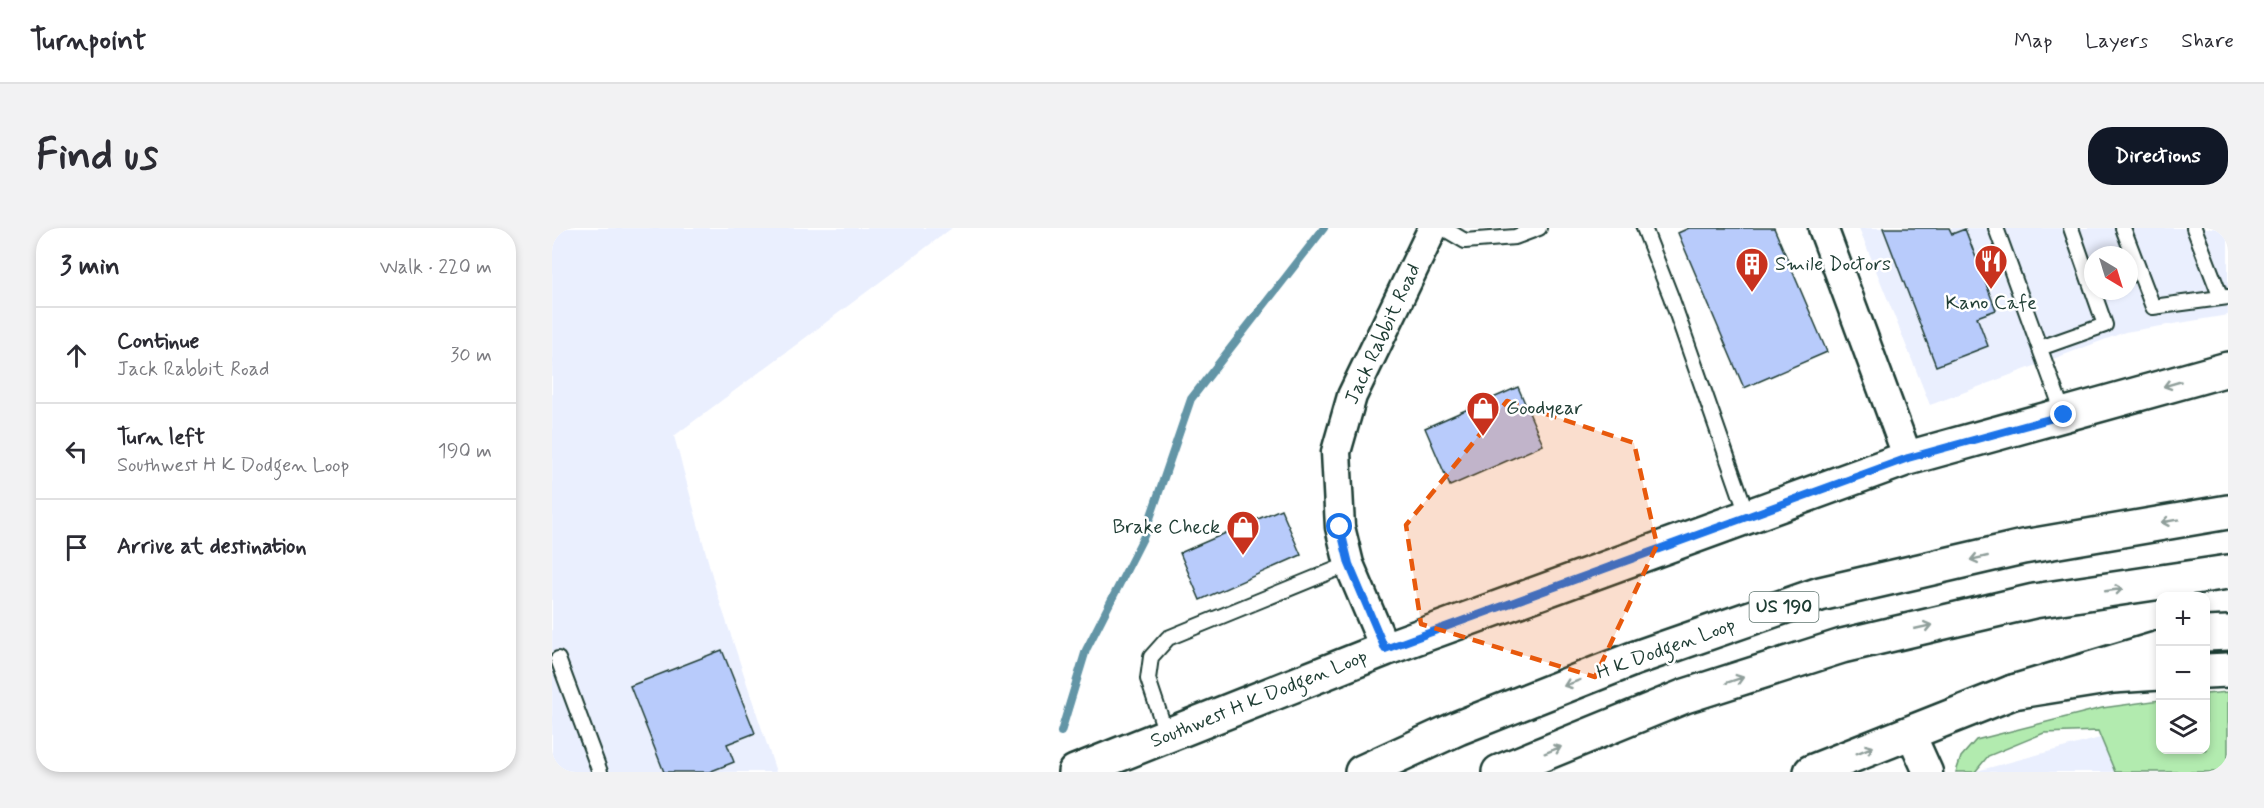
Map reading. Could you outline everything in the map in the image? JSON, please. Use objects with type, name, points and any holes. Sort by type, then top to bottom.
[{"type":"main road","name":"Southwest H K Dodgen Loop","points":[[1075,772],[1385,649],[1908,458],[2228,369]]},
{"type":"main road","name":"H K Dodgen Loop","points":[[1362,772],[1458,728],[1633,659],[1820,594],[2023,547],[2228,512]]},
{"type":"main road","points":[[1499,772],[1685,696],[1842,646],[2034,601],[2228,572]]},
{"type":"main road","points":[[2210,634],[2228,633]]},
{"type":"main road","points":[[1811,772],[2013,692],[2156,649]]},
{"type":"main road","points":[[2210,671],[2228,670]]},
{"type":"main road","points":[[2013,692],[2113,676],[2156,673]]},
{"type":"street","name":"Jack Rabbit Road","points":[[1385,649],[1349,564],[1340,527],[1336,452],[1352,396],[1433,228]]},
{"type":"street","points":[[1822,228],[1908,458]]},
{"type":"street","points":[[1910,732],[1928,772]]},
{"type":"lane","points":[[1443,228],[1465,240],[1515,237],[1539,228]]},
{"type":"lane","points":[[1644,228],[1748,517]]},
{"type":"lane","points":[[1996,228],[2064,415]]},
{"type":"lane","points":[[2071,228],[2084,265]]},
{"type":"lane","points":[[2123,228],[2153,307],[2224,298],[2194,228]]},
{"type":"lane","points":[[2040,348],[2105,325],[2096,300]]},
{"type":"lane","points":[[1167,736],[1148,679],[1151,657],[1168,638],[1349,564]]},
{"type":"lane","points":[[558,659],[600,772]]},
{"type":"highlighted area","points":[[1507,401],[1634,443],[1657,545],[1595,677],[1421,624],[1406,525]]},
{"type":"shaded area","points":[[552,228],[952,228],[674,436],[716,590],[776,772],[552,772]]},
{"type":"shaded area","points":[[1859,228],[2228,228],[2228,315],[2125,332],[1930,405]]},
{"type":"shaded area","points":[[2156,723],[2156,754],[2210,754],[2228,772],[1973,772]]},
{"type":"green space","points":[[2228,692],[2228,772],[2115,772],[2098,731],[2044,733],[1988,756],[1975,772],[1956,772],[1961,757],[1976,740],[2102,708],[2156,701],[2156,754],[2210,754],[2210,694]]},
{"type":"building","name":"Smile Doctors","points":[[1689,228],[1774,228],[1827,352],[1744,388],[1678,233]]},
{"type":"building","points":[[1883,228],[1949,228],[1952,234],[1965,229],[1996,310],[1977,317],[1988,346],[1936,366]]},
{"type":"building","points":[[1518,387],[1543,445],[1450,486],[1425,428]]},
{"type":"building","points":[[1281,509],[1301,555],[1200,600],[1180,553]]},
{"type":"building","points":[[722,650],[755,733],[727,744],[734,762],[709,772],[664,772],[630,686]]},
{"type":"waterway","points":[[1061,732],[1086,650],[1144,536],[1191,399],[1324,228]]},
{"type":"place","name":"Kano Cafe","points":[[1991,290]]},
{"type":"place","name":"Smile Doctors","points":[[1752,293]]},
{"type":"place","name":"Goodyear","points":[[1483,437]]},
{"type":"place","name":"Brake Check","points":[[1243,556]]},
{"type":"route","points":[[1340,527],[1349,564],[1385,649],[1908,458],[2064,415]]}]
